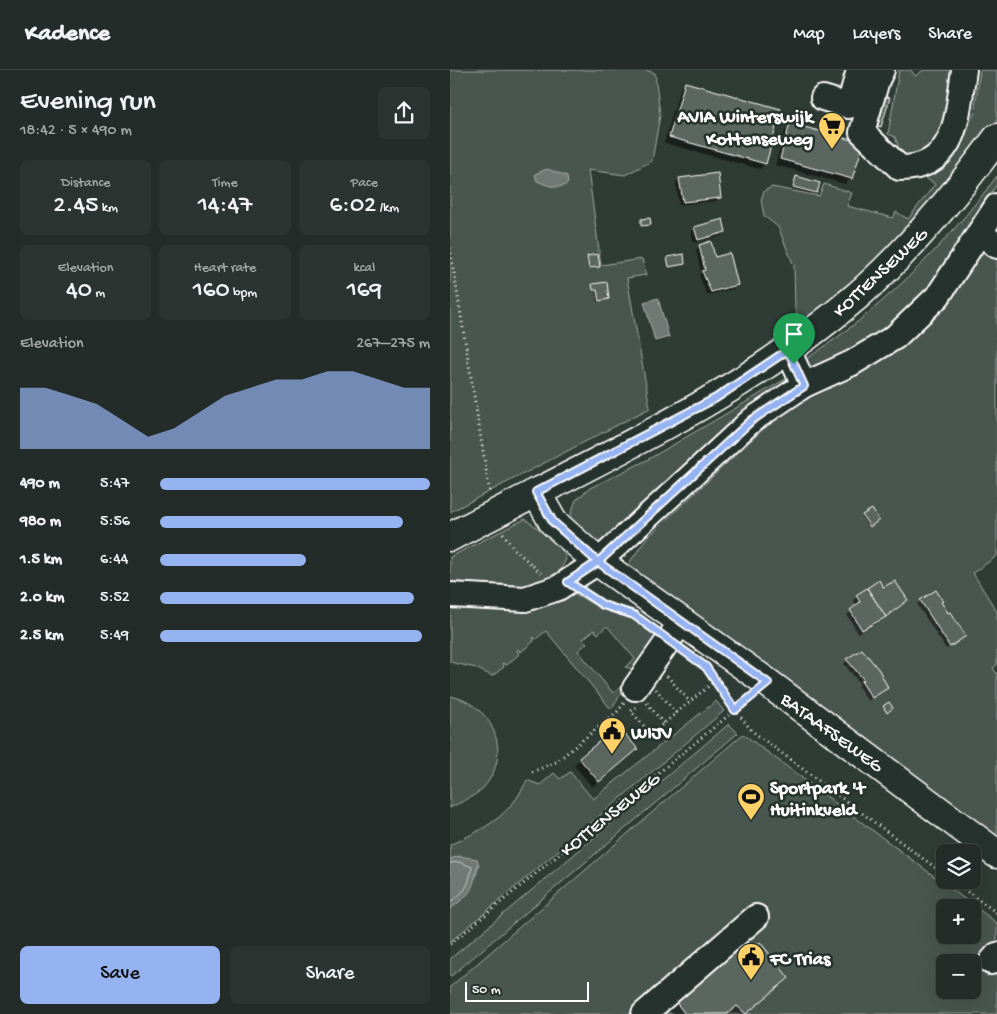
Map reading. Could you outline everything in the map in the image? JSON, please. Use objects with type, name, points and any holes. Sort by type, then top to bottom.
[{"type":"main road","name":"KOTTENSEWEG","points":[[796,367],[856,296],[909,247],[957,191],[997,138]]},
{"type":"main road","name":"KOTTENSEWEG","points":[[450,554],[497,522],[540,499],[725,410],[796,367],[851,322],[920,260],[968,206],[997,166]]},
{"type":"main road","name":"BATAAFSEWEG","points":[[540,499],[553,522],[598,562],[768,683],[997,854]]},
{"type":"main road","name":"KOTTENSEWEG","points":[[450,537],[497,522]]},
{"type":"street","points":[[822,98],[849,106],[859,70]]},
{"type":"street","points":[[882,70],[877,80],[862,132],[900,168],[915,168],[939,157],[954,128],[964,70]]},
{"type":"street","name":"KOTTENSEWEG","points":[[450,595],[525,599],[563,585],[598,562],[752,420],[796,367],[852,363],[894,337],[938,296],[988,239],[997,206]]},
{"type":"street","points":[[645,693],[682,621]]},
{"type":"street","points":[[644,1014],[756,916]]},
{"type":"path","points":[[450,248],[497,522],[513,548],[563,585],[603,605],[634,615]]},
{"type":"path","points":[[706,667],[735,710],[752,731],[936,868]]},
{"type":"path","points":[[664,672],[690,702]]},
{"type":"path","points":[[645,693],[631,711],[650,734],[716,680]]},
{"type":"path","name":"KOTTENSEWEG","points":[[450,944],[768,683]]},
{"type":"path","points":[[645,693],[676,713]]},
{"type":"path","points":[[645,693],[664,724]]},
{"type":"path","points":[[532,772],[556,762],[618,711],[645,693]]},
{"type":"path","points":[[964,889],[997,913]]},
{"type":"shaded area","points":[[450,70],[645,70],[655,73],[660,115],[652,161],[625,175],[588,170],[601,265],[642,259],[646,275],[627,278],[650,408],[450,512]]},
{"type":"shaded area","points":[[899,70],[911,70],[915,76],[924,70],[957,70],[949,121],[935,151],[903,159],[895,137],[888,134]]},
{"type":"shaded area","points":[[980,70],[997,70],[997,129],[953,189],[804,331],[795,309],[794,266],[778,227],[764,216],[761,200],[764,191],[772,187],[819,196],[824,184],[852,193],[847,206],[893,218],[896,212],[908,219],[935,184],[924,177],[948,161],[974,114]]},
{"type":"shaded area","points":[[997,176],[997,184],[939,278],[894,326],[808,374],[800,363],[856,323],[907,278],[954,229]]},
{"type":"shaded area","points":[[979,244],[997,259],[997,556],[973,573],[997,612],[997,665],[993,668],[997,674],[997,844],[627,566],[646,539],[773,420],[836,381]]},
{"type":"shaded area","points":[[794,374],[797,376],[607,541],[596,544],[572,526],[571,513],[576,500],[590,488],[647,460]]},
{"type":"shaded area","points":[[525,519],[561,545],[566,559],[557,577],[517,587],[478,589],[450,587],[450,557]]},
{"type":"shaded area","points":[[573,593],[601,608],[633,618],[660,640],[637,670],[625,667],[635,659],[607,626],[598,634],[594,630],[583,639],[587,643],[578,651],[613,693],[623,686],[624,689],[611,709],[546,631],[536,639],[533,637],[534,641],[521,652],[518,649],[519,654],[507,665],[502,663],[504,667],[492,676],[476,668],[450,662],[450,604],[551,602]]},
{"type":"shaded area","points":[[450,696],[465,701],[478,709],[488,720],[498,746],[497,760],[492,775],[483,788],[472,797],[450,808]]},
{"type":"shaded area","points":[[716,701],[724,711],[450,942],[450,909],[458,903],[476,877],[479,864],[468,859],[450,859],[450,845],[485,827],[504,813],[520,793],[527,780],[540,785],[554,773],[560,779],[570,772],[593,799]]},
{"type":"shaded area","points":[[729,724],[738,733],[450,977],[450,959]]},
{"type":"shaded area","name":"Sportpark 't Huitinkveld","points":[[743,734],[936,878],[936,889],[951,889],[965,899],[936,899],[936,944],[981,944],[981,911],[997,923],[997,1014],[450,1014],[450,987]]},
{"type":"water","points":[[547,169],[567,176],[568,183],[557,187],[537,181],[535,174]]},
{"type":"water","points":[[658,298],[669,337],[655,341],[644,302]]},
{"type":"water","points":[[459,856],[477,859],[478,864],[471,889],[465,897],[450,909],[450,859]]},
{"type":"building","points":[[685,82],[781,109],[766,164],[669,137]]},
{"type":"building","points":[[866,91],[890,98],[881,127],[857,119]]},
{"type":"building","points":[[790,123],[862,143],[863,146],[852,179],[780,159]]},
{"type":"building","points":[[718,173],[721,198],[683,202],[679,178]]},
{"type":"building","points":[[796,176],[820,183],[817,193],[793,187]]},
{"type":"building","points":[[650,218],[651,225],[641,226],[641,219]]},
{"type":"building","points":[[723,219],[726,232],[698,240],[694,227]]},
{"type":"building","points":[[711,241],[715,257],[730,253],[738,285],[711,292],[702,271],[705,270],[699,245]]},
{"type":"building","points":[[598,254],[600,267],[589,268],[587,256]]},
{"type":"building","points":[[684,254],[685,264],[669,267],[667,257]]},
{"type":"building","points":[[607,282],[609,299],[599,301],[597,290],[593,290],[592,284]]},
{"type":"building","points":[[872,509],[879,520],[870,527],[862,515]]},
{"type":"building","points":[[879,580],[883,587],[895,581],[908,600],[886,617],[867,588]]},
{"type":"building","points":[[867,588],[886,617],[862,630],[850,610],[860,602],[856,595]]},
{"type":"building","points":[[936,590],[948,613],[950,612],[966,636],[950,647],[920,600]]},
{"type":"building","points":[[862,649],[879,670],[888,688],[872,698],[861,681],[864,680],[846,659]]},
{"type":"building","points":[[889,702],[893,708],[887,713],[883,706]]},
{"type":"building","points":[[618,726],[638,749],[599,782],[579,758]]},
{"type":"building","points":[[739,940],[745,948],[739,953],[742,956],[760,942],[789,978],[746,1014],[737,1006],[727,1014],[685,1014],[672,997]]},
{"type":"place","name":"AVIA Winterswijk Kottenseweg","points":[[832,150]]},
{"type":"place","name":"WIJV","points":[[612,755]]},
{"type":"place","name":"Sportpark 't Huitinkveld","points":[[751,821]]},
{"type":"place","name":"FC Trias","points":[[751,981]]},
{"type":"route","points":[[794,364],[788,350],[716,398],[536,492],[553,522],[598,562],[768,683],[735,710],[712,673],[706,667],[634,615],[594,601],[568,582],[598,562],[752,420],[778,401],[804,386],[794,364]]}]
